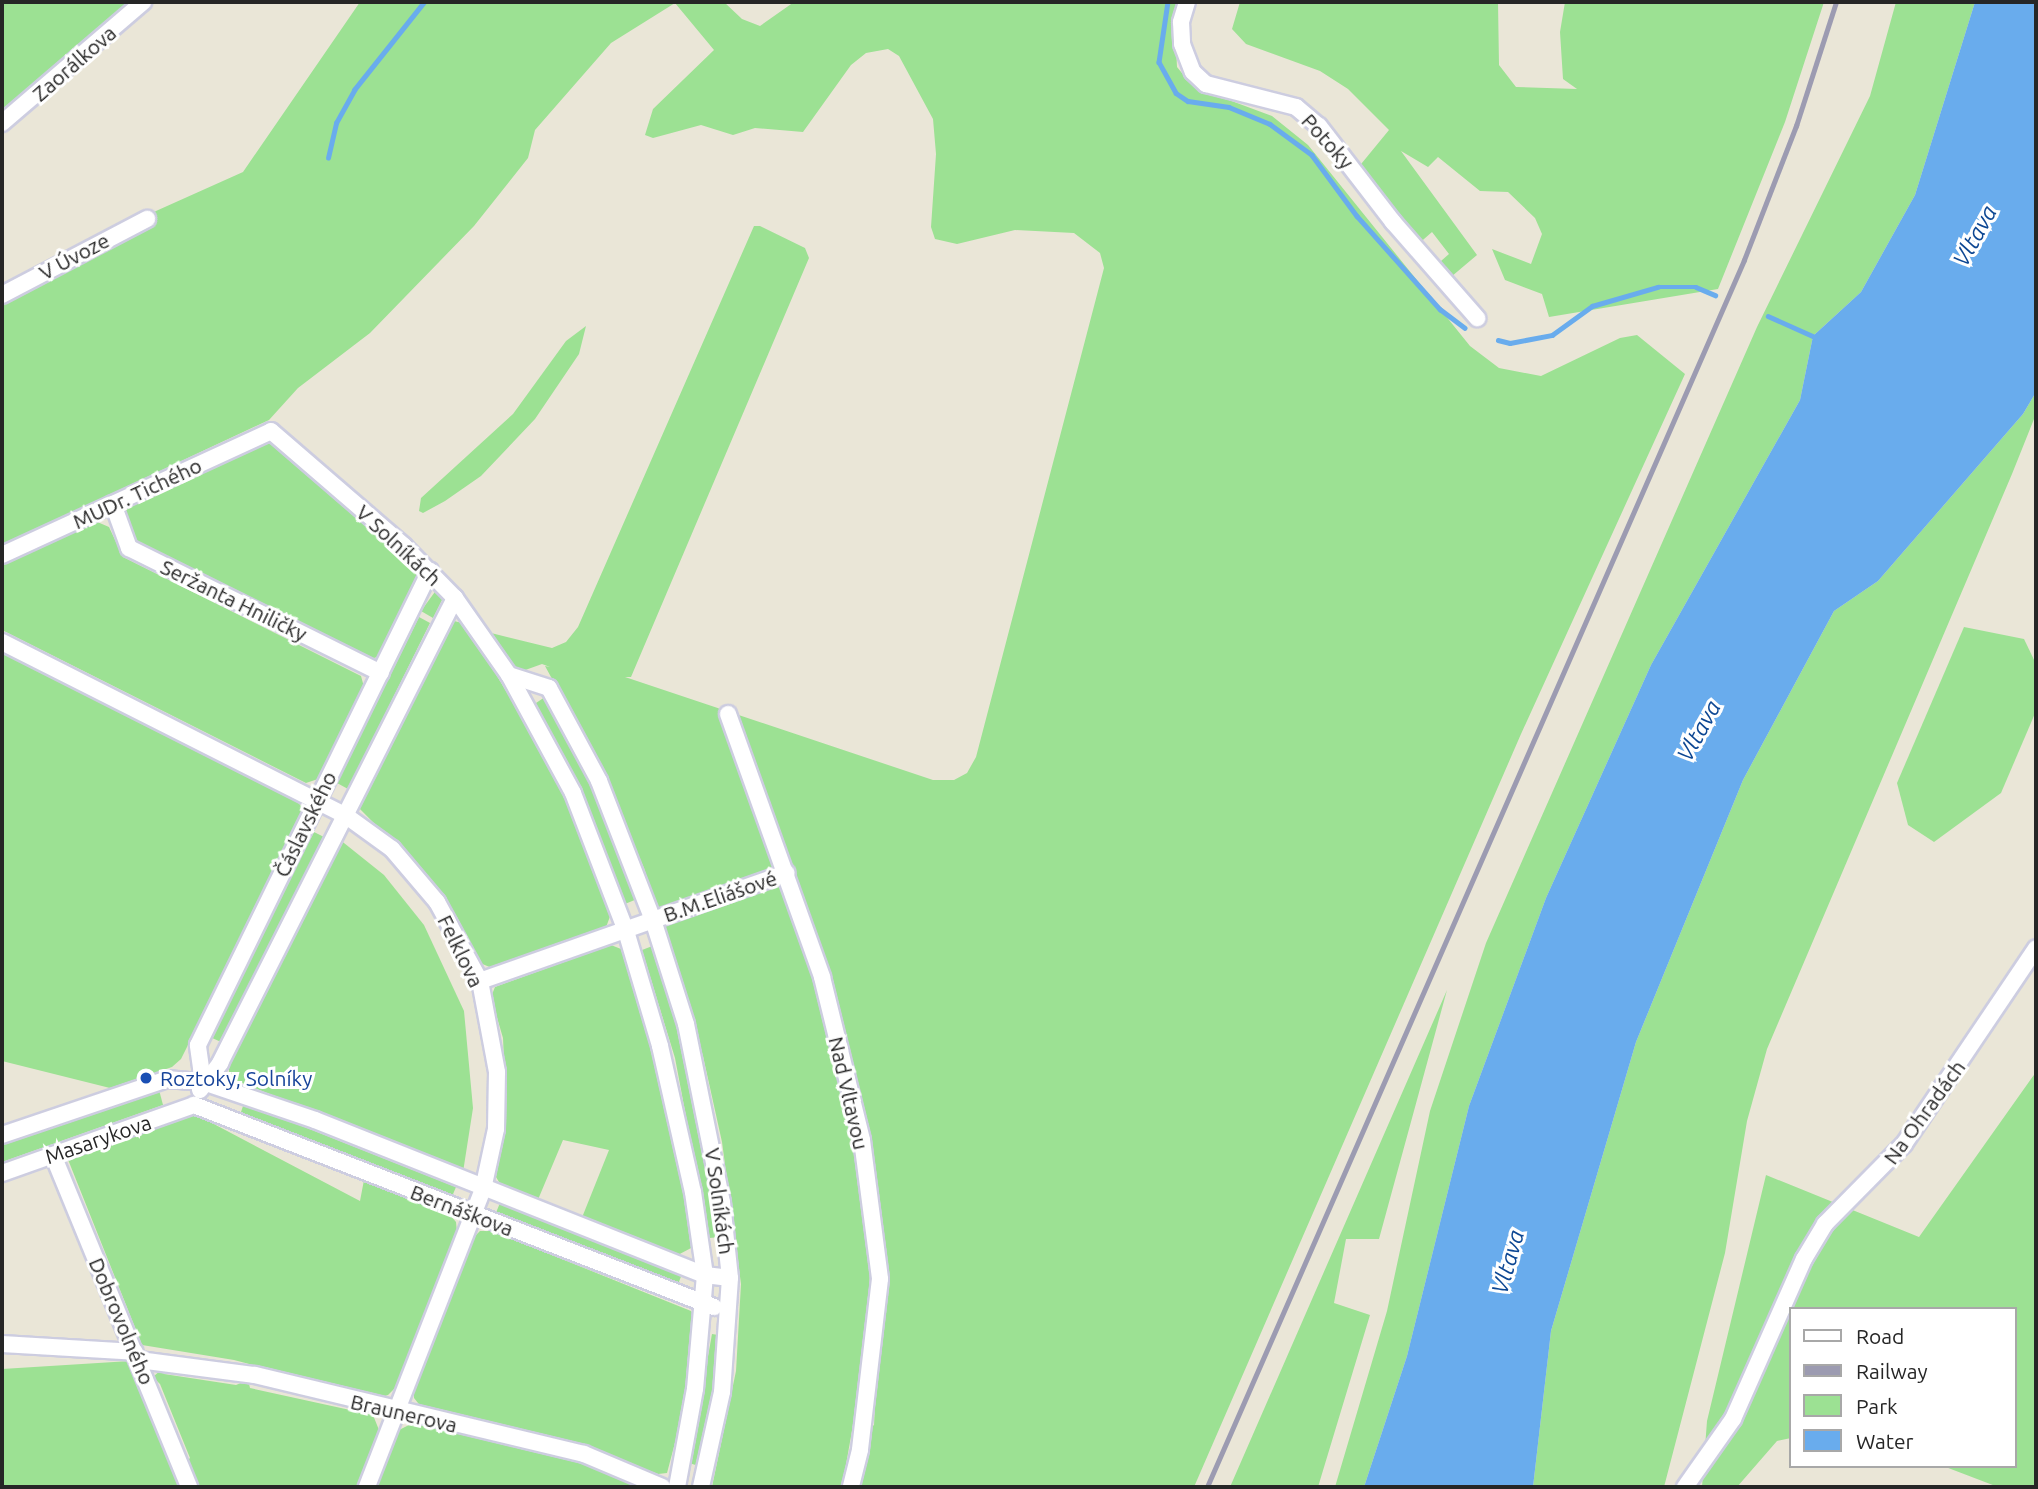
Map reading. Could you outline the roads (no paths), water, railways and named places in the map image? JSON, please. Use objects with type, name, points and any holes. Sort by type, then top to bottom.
[{"type":"street","name":"Zaorálkova","points":[[2,123],[144,2]]},
{"type":"street","name":"Potoky","points":[[1187,2],[1181,22],[1182,44],[1193,72],[1206,84],[1296,107],[1319,125],[1393,222],[1477,318]]},
{"type":"street","name":"V Úvoze","points":[[2,295],[147,219]]},
{"type":"street","name":"MUDr. Tichého","points":[[2,555],[271,430]]},
{"type":"street","name":"V Solníkách","points":[[271,430],[430,570],[455,598],[509,675],[573,793],[626,931],[677,1112],[705,1275],[706,1305],[677,1487]]},
{"type":"street","name":"Seržanta Hniličky","points":[[113,504],[129,548],[381,673]]},
{"type":"street","name":"Čáslavského","points":[[203,1082],[198,1045],[430,570]]},
{"type":"street","name":"Čáslavského","points":[[194,1105],[203,1082],[220,1063],[455,598]]},
{"type":"street","name":"Felklova","points":[[2,642],[345,815],[392,849],[437,902],[480,981],[497,1072],[496,1129],[483,1189],[367,1487]]},
{"type":"street","name":"V Solníkách","points":[[509,675],[549,688],[599,781],[653,920],[686,1024],[705,1104],[730,1278],[731,1310],[714,1444],[701,1487]]},
{"type":"street","name":"Nad Vltavou","points":[[728,714],[822,977],[862,1140],[880,1279],[860,1450],[851,1487]]},
{"type":"street","name":"B.M.Eliášové","points":[[653,920],[787,873]]},
{"type":"street","points":[[480,981],[653,920]]},
{"type":"street","name":"Na Ohradách","points":[[1685,1487],[1733,1419],[1804,1259],[1825,1224],[1903,1144],[2036,948]]},
{"type":"street","name":"Masarykova","points":[[2,1135],[167,1079],[203,1082]]},
{"type":"street","name":"Bernáškova","points":[[203,1082],[315,1120],[705,1275],[730,1278]]},
{"type":"street","name":"Masarykova","points":[[2,1173],[194,1105]]},
{"type":"street","name":"Bernáškova","points":[[194,1105],[706,1305],[731,1310]]},
{"type":"street","name":"Dobrovolného","points":[[53,1155],[189,1487]]},
{"type":"street","name":"Braunerova","points":[[2,1344],[137,1356],[255,1376],[396,1412],[584,1454],[662,1487]]},
{"type":"water","name":"Vltava","points":[[1975,2],[2036,2],[2036,392],[2023,414],[1878,581],[1834,611],[1743,780],[1636,1042],[1551,1331],[1533,1487],[1364,1487],[1407,1356],[1469,1106],[1546,898],[1651,665],[1800,400],[1813,336],[1861,292],[1915,195]]},
{"type":"waterway","points":[[328,158],[336,123],[354,90],[424,2]]},
{"type":"waterway","points":[[1168,2],[1159,62],[1176,93],[1188,101],[1229,107],[1270,124],[1312,155],[1357,216],[1440,309],[1465,328]]},
{"type":"waterway","points":[[1498,340],[1510,343],[1552,335],[1592,306],[1658,287],[1696,287],[1715,295]]},
{"type":"waterway","points":[[1768,316],[1815,337]]},
{"type":"railway","points":[[1207,1487],[1744,260],[1796,126],[1836,2]]},
{"type":"place","name":"Roztoky, Solníky","points":[[146,1078]]}]
